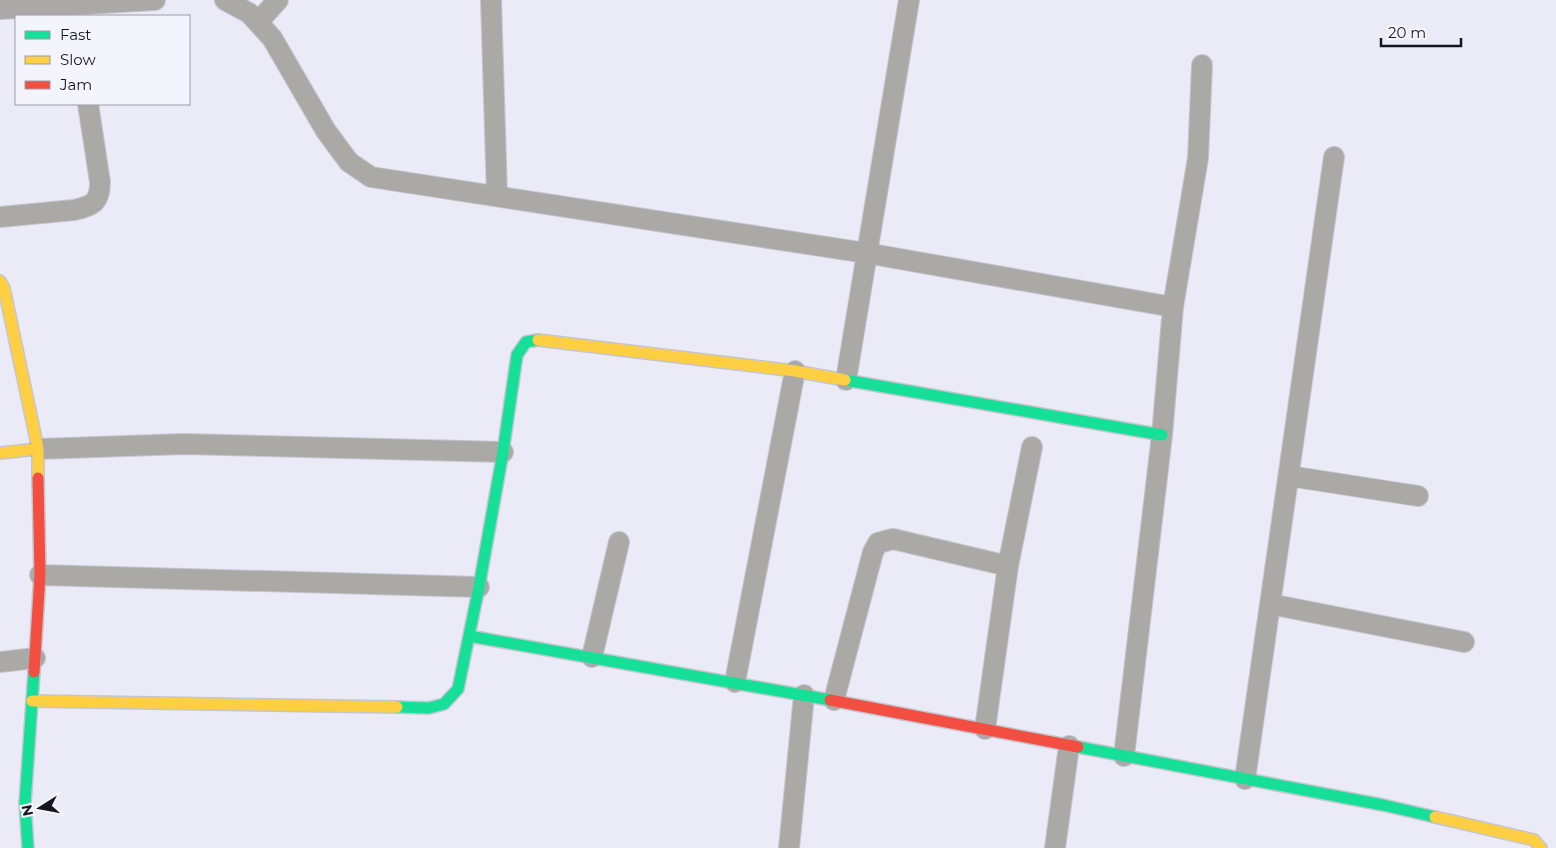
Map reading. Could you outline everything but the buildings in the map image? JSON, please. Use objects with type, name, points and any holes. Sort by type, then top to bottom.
[{"type":"street","points":[[0,9],[72,10],[155,0]]},
{"type":"street","points":[[224,0],[249,13],[272,38],[326,131],[349,162],[372,176],[866,253],[1173,307]]},
{"type":"street","points":[[258,22],[278,0]]},
{"type":"street","points":[[491,0],[497,196]]},
{"type":"street","points":[[846,380],[909,0]]},
{"type":"street","points":[[1124,756],[1162,435],[1173,307],[1198,158],[1202,65]]},
{"type":"street","points":[[0,217],[74,210],[86,207],[94,202],[100,194],[100,182],[88,105]]},
{"type":"street","points":[[1245,779],[1334,157]]},
{"type":"street","points":[[0,281],[4,288],[38,449],[40,575],[25,803],[28,848]]},
{"type":"street","points":[[32,701],[429,708],[444,704],[458,689],[479,587],[503,452],[517,355],[526,342],[541,339],[795,371],[1162,435]]},
{"type":"street","points":[[735,682],[795,371]]},
{"type":"street","points":[[0,453],[38,449],[184,444],[503,452]]},
{"type":"street","points":[[985,729],[1008,566],[1032,447]]},
{"type":"street","points":[[1289,476],[1418,496]]},
{"type":"street","points":[[834,700],[873,552],[878,543],[893,539],[1008,566]]},
{"type":"street","points":[[592,657],[619,542]]},
{"type":"street","points":[[40,575],[479,587]]},
{"type":"street","points":[[1270,604],[1464,642]]},
{"type":"street","points":[[469,636],[834,700],[1383,805],[1534,840],[1541,848]]},
{"type":"street","points":[[0,662],[35,658]]},
{"type":"street","points":[[789,848],[804,695]]},
{"type":"street","points":[[1055,848],[1069,746]]},
{"type":"traffic: fast","points":[[397,707],[429,708],[444,704],[458,689],[479,587],[503,452],[517,355],[526,342],[538,340]]},
{"type":"traffic: fast","points":[[845,380],[1162,435]]},
{"type":"traffic: fast","points":[[469,636],[830,700]]},
{"type":"traffic: fast","points":[[28,848],[25,803],[34,672]]},
{"type":"traffic: fast","points":[[1078,747],[1383,805],[1435,817]]},
{"type":"traffic: slow","points":[[0,281],[4,288],[38,449],[38,478]]},
{"type":"traffic: slow","points":[[538,340],[795,371],[845,380]]},
{"type":"traffic: slow","points":[[0,453],[38,449]]},
{"type":"traffic: slow","points":[[32,701],[397,707]]},
{"type":"traffic: slow","points":[[1435,817],[1534,840],[1541,848]]},
{"type":"traffic: jam","points":[[34,672],[40,575],[38,478]]},
{"type":"traffic: jam","points":[[830,700],[1078,747]]}]
